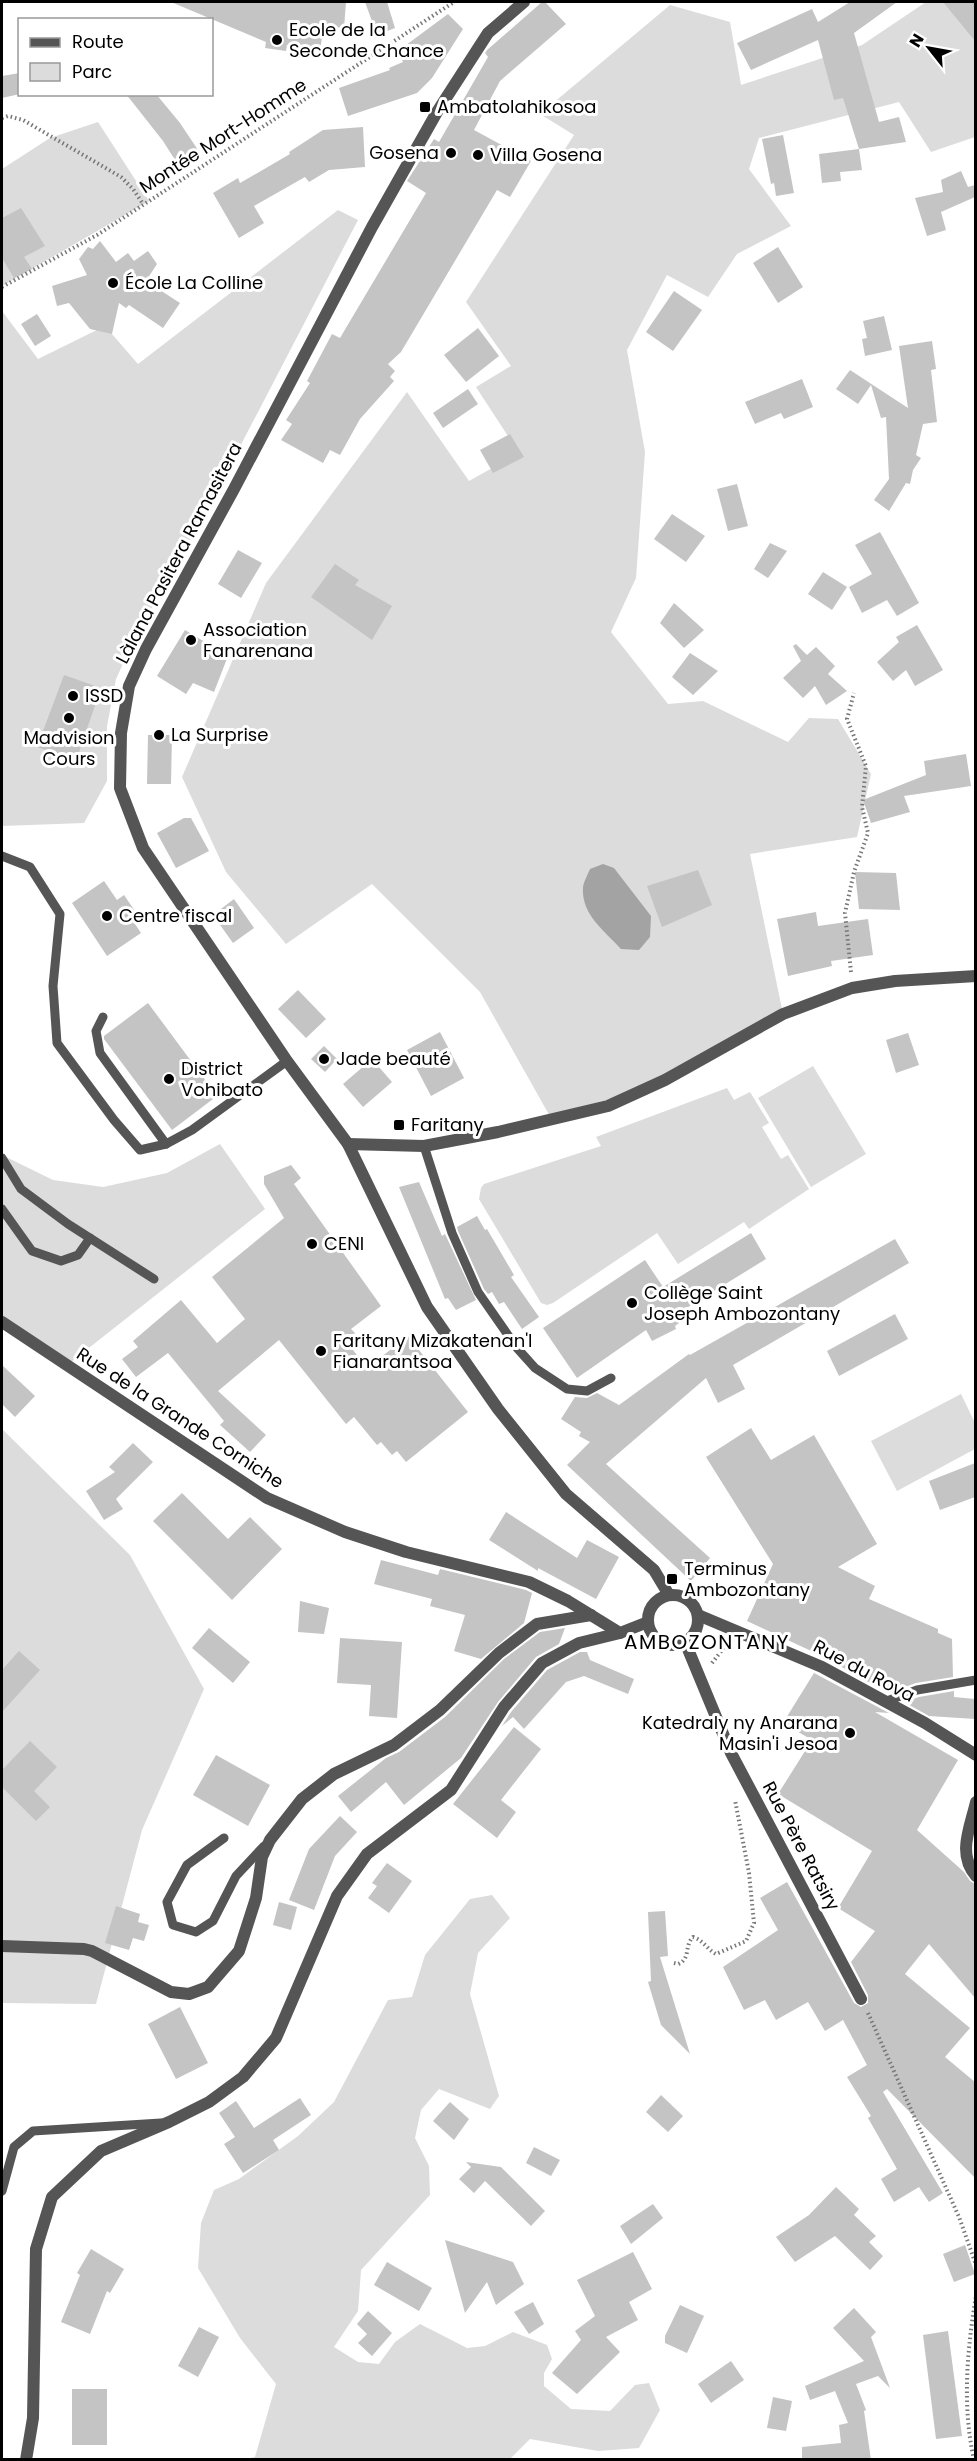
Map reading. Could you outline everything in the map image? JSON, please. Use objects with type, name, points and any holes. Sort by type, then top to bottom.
[{"type":"street","name":"Làlana Pasitera Ramasitera","points":[[524,2],[488,33],[437,112],[372,227],[234,489],[146,649],[129,686],[121,733],[120,788],[143,848],[287,1061],[348,1144],[427,1307],[498,1409],[566,1494],[654,1570],[669,1594]]},
{"type":"street","points":[[348,1144],[424,1146],[498,1132],[608,1106],[665,1080],[783,1014],[852,988],[895,981],[975,976]]},
{"type":"street","name":"Rue de la Grande Corniche","points":[[2,1322],[267,1498],[345,1532],[396,1549],[529,1582],[620,1633]]},
{"type":"street","points":[[669,1594],[688,1599],[695,1606],[698,1615],[695,1634],[685,1642],[673,1646],[661,1642],[652,1634],[648,1622],[651,1607],[669,1594]]},
{"type":"street","points":[[2,1946],[84,1949],[171,1992],[189,1994],[208,1987],[239,1951],[256,1898],[262,1857],[270,1840],[302,1799],[334,1774],[394,1745],[440,1710],[518,1636],[537,1623],[591,1615]]},
{"type":"street","name":"Rue du Rova","points":[[698,1615],[822,1667],[925,1723],[975,1755]]},
{"type":"street","points":[[26,2460],[33,2418],[36,2249],[52,2197],[101,2151],[209,2102],[243,2077],[276,2038],[337,1896],[367,1854],[451,1790],[504,1707],[542,1663],[579,1643],[620,1633],[648,1622]]},
{"type":"street","name":"Rue Père Ratsiry","points":[[685,1642],[728,1746],[861,1999]]},
{"type":"street","points":[[975,1802],[964,1854],[968,1867],[975,1876]]},
{"type":"lane","points":[[2,856],[30,867],[60,914],[53,986],[57,1043],[114,1120],[140,1150],[166,1144],[192,1130],[287,1061]]},
{"type":"lane","points":[[103,1017],[96,1031],[100,1053],[166,1144]]},
{"type":"lane","points":[[424,1146],[452,1233],[478,1292],[517,1348],[535,1368],[567,1389],[587,1391],[611,1378]]},
{"type":"lane","points":[[2,1158],[21,1189],[90,1238],[154,1279]]},
{"type":"lane","points":[[2,1209],[32,1251],[51,1258],[61,1261],[78,1256],[90,1238]]},
{"type":"lane","points":[[884,1702],[917,1690],[975,1680]]},
{"type":"lane","points":[[224,1838],[187,1865],[167,1902],[173,1925],[196,1932],[213,1921],[236,1876],[270,1840]]},
{"type":"lane","points":[[2,2191],[14,2146],[33,2131],[169,2122]]},
{"type":"path","name":"Montée Mort-Homme","points":[[2,286],[86,242],[454,2]]},
{"type":"path","points":[[2,118],[8,116],[22,120],[121,177],[143,204]]},
{"type":"path","points":[[852,988],[845,913],[854,872],[868,833],[862,807],[866,766],[847,719],[854,693]]},
{"type":"path","points":[[715,1661],[725,1647]]},
{"type":"path","points":[[674,1963],[684,1962],[687,1958],[689,1941],[693,1937],[700,1939],[710,1951],[716,1954],[746,1941],[754,1923],[749,1873],[732,1791]]},
{"type":"path","points":[[861,1999],[959,2217],[975,2265]]},
{"type":"path","points":[[974,2460],[968,2436],[967,2396],[968,2344],[975,2296]]},
{"type":"green space","points":[[926,2],[975,2],[975,137],[931,152],[899,102],[759,138],[749,169],[791,226],[737,254],[708,297],[667,275],[627,350],[645,452],[636,578],[611,632],[668,704],[703,701],[788,742],[809,718],[838,719],[871,774],[857,837],[750,854],[783,1014],[665,1080],[552,1120],[480,992],[372,884],[286,944],[226,872],[182,777],[266,583],[407,392],[469,481],[519,453],[476,387],[511,366],[466,302],[574,135],[540,114],[670,5],[730,22],[741,85],[862,45]]},
{"type":"green space","points":[[98,122],[149,201],[2,286],[2,169],[50,138]]},
{"type":"green space","points":[[338,210],[358,220],[221,483],[133,642],[116,679],[107,726],[107,781],[84,823],[2,826],[2,311],[38,359],[105,326],[138,364]]},
{"type":"green space","points":[[813,1066],[866,1154],[811,1187],[758,1098]]},
{"type":"green space","points":[[727,1088],[734,1100],[750,1092],[769,1123],[762,1127],[781,1159],[788,1155],[809,1189],[749,1229],[744,1222],[678,1264],[657,1233],[553,1303],[547,1305],[541,1303],[479,1199],[484,1184],[601,1146],[596,1137]]},
{"type":"green space","points":[[220,1144],[265,1209],[66,1366],[2,1322],[2,1155],[53,1180],[103,1187],[167,1173]]},
{"type":"green space","points":[[961,1394],[975,1423],[975,1449],[897,1491],[871,1441]]},
{"type":"green space","points":[[2,1429],[130,1555],[204,1689],[142,1830],[96,2004],[2,2003]]},
{"type":"green space","points":[[492,1895],[510,1918],[478,1953],[470,1994],[499,2096],[490,2109],[439,2089],[421,2110],[415,2138],[429,2166],[430,2195],[361,2270],[358,2311],[334,2347],[358,2362],[379,2364],[395,2342],[420,2324],[467,2348],[485,2346],[513,2332],[547,2345],[552,2359],[544,2373],[544,2386],[571,2409],[610,2411],[635,2385],[649,2383],[660,2410],[639,2448],[598,2451],[530,2439],[510,2459],[246,2459],[255,2457],[276,2384],[240,2338],[198,2268],[201,2223],[214,2190],[239,2179],[298,2136],[334,2102],[388,2000],[412,1997],[425,1955],[470,1899]]},
{"type":"shaded area","points":[[603,864],[614,868],[651,916],[650,937],[639,950],[621,949],[595,922],[586,906],[583,897],[585,880],[590,869]]},
{"type":"building","points":[[171,2],[346,2],[344,28],[324,26],[320,50],[287,45],[286,51],[265,48],[266,42]]},
{"type":"building","points":[[365,2],[387,2],[395,28],[377,35]]},
{"type":"building","points":[[542,2],[545,2],[566,24],[500,81],[474,130],[531,161],[510,197],[497,190],[401,352],[388,364],[395,371],[390,377],[394,381],[360,419],[340,455],[330,450],[323,463],[281,440],[292,424],[286,420],[310,383],[307,381],[332,334],[340,338],[426,193],[407,181],[434,139],[439,142],[488,57],[485,53]]},
{"type":"building","points":[[850,2],[897,2],[854,33],[879,122],[899,117],[906,142],[859,149],[843,98],[834,100],[818,40],[751,70],[737,43],[812,9],[818,22]]},
{"type":"building","points":[[943,2],[975,2],[975,41]]},
{"type":"building","points":[[448,14],[463,29],[432,78],[417,93],[348,116],[339,88],[390,70],[389,68],[403,62],[398,51]]},
{"type":"building","points":[[18,73],[18,94],[2,98],[2,76]]},
{"type":"building","points":[[128,96],[158,96],[198,150],[177,163]]},
{"type":"building","points":[[363,127],[365,167],[329,170],[309,182],[305,177],[254,206],[264,223],[239,238],[213,193],[238,178],[240,183],[290,154],[289,152],[323,130]]},
{"type":"building","points":[[783,135],[794,193],[776,196],[774,183],[771,184],[762,139]]},
{"type":"building","points":[[859,149],[862,170],[840,172],[841,181],[822,183],[819,154]]},
{"type":"building","points":[[961,171],[968,187],[975,185],[975,197],[941,212],[946,230],[927,236],[915,198],[943,192],[941,180]]},
{"type":"building","points":[[21,208],[45,246],[24,257],[32,269],[14,278],[2,258],[2,218]]},
{"type":"building","points":[[100,241],[116,262],[128,253],[134,261],[148,251],[157,264],[146,281],[180,303],[163,328],[129,305],[126,308],[119,303],[112,334],[90,329],[69,303],[57,306],[52,286],[87,275],[79,259],[88,247],[93,249]]},
{"type":"building","points":[[778,247],[803,287],[778,303],[753,263]]},
{"type":"building","points":[[674,291],[702,310],[673,351],[646,332]]},
{"type":"building","points":[[37,314],[51,336],[35,346],[21,324]]},
{"type":"building","points":[[884,316],[892,350],[865,356],[862,339],[867,338],[863,321]]},
{"type":"building","points":[[478,328],[499,356],[466,382],[444,355]]},
{"type":"building","points":[[932,341],[936,369],[931,370],[937,422],[923,424],[916,455],[921,458],[913,470],[910,484],[906,483],[889,511],[874,500],[889,479],[886,417],[881,418],[871,385],[858,404],[836,389],[850,370],[908,408],[899,346]]},
{"type":"building","points":[[802,379],[813,407],[784,419],[781,413],[755,424],[745,402]]},
{"type":"building","points":[[468,389],[478,404],[443,428],[433,413]]},
{"type":"building","points":[[510,434],[524,457],[493,473],[480,450]]},
{"type":"building","points":[[737,484],[748,526],[728,531],[717,489]]},
{"type":"building","points":[[672,514],[705,536],[686,562],[654,539]]},
{"type":"building","points":[[880,532],[919,603],[897,616],[887,600],[862,613],[849,587],[872,574],[855,545]]},
{"type":"building","points":[[770,543],[787,551],[768,578],[754,569]]},
{"type":"building","points":[[238,550],[262,563],[241,598],[218,584]]},
{"type":"building","points":[[335,564],[359,580],[355,585],[392,606],[372,640],[311,597]]},
{"type":"building","points":[[823,572],[847,587],[832,610],[808,594]]},
{"type":"building","points":[[674,603],[704,630],[684,648],[660,623]]},
{"type":"building","points":[[917,625],[943,670],[915,686],[906,670],[893,681],[877,662],[899,642],[896,637]]},
{"type":"building","points":[[185,630],[228,656],[214,692],[193,683],[186,694],[157,676]]},
{"type":"building","points":[[796,644],[807,655],[816,647],[835,666],[828,674],[847,691],[826,705],[815,686],[803,698],[783,678],[801,661],[793,646]]},
{"type":"building","points":[[690,653],[718,671],[693,695],[672,677]]},
{"type":"building","name":"Madvision Cours","points":[[64,675],[101,688],[76,761],[37,747]]},
{"type":"building","points":[[148,735],[172,735],[171,784],[147,784]]},
{"type":"building","points":[[966,754],[971,786],[904,796],[910,812],[871,823],[863,800],[926,775],[924,761]]},
{"type":"building","points":[[184,818],[191,818],[209,851],[176,868],[157,833]]},
{"type":"building","points":[[698,870],[712,905],[662,927],[647,886]]},
{"type":"building","points":[[855,872],[896,873],[900,910],[859,909]]},
{"type":"building","name":"Centre fiscal","points":[[104,881],[117,900],[124,895],[137,914],[131,918],[141,933],[107,956],[72,903]]},
{"type":"building","points":[[234,899],[254,928],[233,943],[213,915]]},
{"type":"building","points":[[816,912],[818,926],[868,919],[873,955],[831,961],[832,966],[788,976],[777,919]]},
{"type":"building","points":[[298,990],[326,1019],[306,1038],[278,1009]]},
{"type":"building","name":"District Vohibato","points":[[148,1003],[217,1096],[172,1130],[104,1039],[104,1036]]},
{"type":"building","points":[[440,1032],[464,1078],[431,1096],[407,1050]]},
{"type":"building","points":[[908,1033],[919,1065],[896,1073],[886,1040]]},
{"type":"building","name":"Jade beauté","points":[[324,1046],[337,1059],[325,1072],[311,1059]]},
{"type":"building","points":[[372,1059],[392,1082],[363,1107],[343,1084]]},
{"type":"building","points":[[291,1165],[301,1178],[294,1184],[381,1306],[351,1329],[355,1333],[346,1341],[367,1368],[408,1336],[468,1412],[406,1462],[397,1451],[392,1455],[381,1442],[377,1445],[354,1417],[346,1424],[279,1340],[218,1391],[266,1435],[250,1452],[220,1425],[224,1421],[168,1353],[136,1377],[122,1359],[138,1347],[133,1341],[181,1300],[217,1343],[245,1319],[212,1277],[284,1218],[264,1184],[264,1176]]},
{"type":"building","points":[[419,1182],[442,1236],[445,1234],[476,1300],[456,1310],[448,1298],[445,1299],[399,1187]]},
{"type":"building","points":[[477,1216],[514,1275],[511,1277],[539,1317],[522,1329],[504,1302],[499,1304],[492,1292],[488,1294],[484,1289],[458,1231],[457,1227]]},
{"type":"building","points":[[751,1233],[766,1259],[680,1312],[685,1319],[675,1326],[676,1329],[652,1341],[646,1330],[577,1378],[543,1328],[645,1260],[663,1287]]},
{"type":"building","points":[[895,1239],[909,1263],[733,1365],[745,1389],[718,1403],[706,1378],[606,1464],[710,1558],[691,1581],[567,1465],[590,1442],[579,1436],[581,1432],[561,1419],[575,1397],[587,1398],[597,1393],[619,1405],[689,1354]]},
{"type":"building","points":[[895,1314],[908,1339],[839,1376],[827,1351]]},
{"type":"building","points":[[2,1365],[35,1396],[15,1417],[2,1404]]},
{"type":"building","points":[[751,1428],[771,1460],[814,1435],[877,1544],[838,1567],[875,1586],[869,1599],[938,1629],[938,1633],[952,1639],[953,1677],[916,1683],[888,1693],[824,1657],[747,1621],[773,1564],[706,1457]]},
{"type":"building","points":[[133,1443],[153,1462],[116,1499],[123,1509],[104,1520],[86,1491],[115,1472],[109,1467]]},
{"type":"building","points":[[975,1463],[975,1497],[940,1510],[929,1481]]},
{"type":"building","points":[[182,1493],[228,1539],[250,1517],[282,1549],[232,1600],[153,1521]]},
{"type":"building","points":[[506,1512],[577,1558],[587,1540],[619,1557],[596,1599],[538,1568],[538,1571],[489,1540]]},
{"type":"building","points":[[381,1560],[438,1575],[440,1569],[526,1590],[532,1593],[524,1623],[481,1659],[454,1651],[465,1615],[430,1606],[432,1599],[374,1584]]},
{"type":"building","points":[[300,1601],[329,1608],[324,1634],[298,1632]]},
{"type":"building","points":[[209,1628],[250,1662],[233,1683],[192,1648]]},
{"type":"building","points":[[565,1628],[559,1644],[536,1657],[498,1702],[461,1758],[404,1805],[386,1782],[351,1812],[338,1796],[386,1758],[399,1752],[445,1717],[504,1659],[540,1632]]},
{"type":"building","points":[[340,1638],[402,1642],[397,1718],[369,1716],[371,1685],[337,1683]]},
{"type":"building","points":[[19,1651],[40,1670],[2,1712],[2,1670]]},
{"type":"building","points":[[580,1652],[587,1652],[590,1660],[634,1679],[628,1694],[584,1676],[566,1682],[524,1729],[513,1717],[502,1726],[547,1670]]},
{"type":"building","points":[[814,1673],[889,1713],[875,1712],[958,1760],[917,1830],[975,1884],[975,1998],[929,1944],[905,1974],[970,2028],[945,2057],[975,2082],[975,2178],[887,2089],[883,2092],[943,2193],[929,2202],[919,2187],[894,2202],[881,2179],[897,2169],[868,2118],[871,2116],[847,2077],[867,2065],[843,2020],[825,2031],[808,2002],[776,2020],[765,2000],[744,2010],[723,1967],[778,1930],[760,1898],[787,1882],[854,2003],[861,2007],[868,2003],[868,1995],[851,1962],[875,1931],[838,1908],[872,1851],[778,1794],[812,1740],[783,1723]]},
{"type":"building","points":[[954,1691],[954,1697],[975,1699],[975,1719],[929,1716],[904,1702],[919,1697]]},
{"type":"building","points":[[514,1727],[541,1749],[501,1800],[516,1812],[497,1838],[453,1804]]},
{"type":"building","points":[[30,1741],[57,1767],[34,1791],[50,1807],[36,1821],[2,1787],[2,1770]]},
{"type":"building","points":[[216,1755],[270,1785],[248,1826],[193,1795]]},
{"type":"building","points":[[340,1816],[357,1832],[335,1856],[314,1910],[289,1900],[309,1849]]},
{"type":"building","points":[[387,1863],[412,1881],[389,1913],[368,1898],[377,1886],[372,1883]]},
{"type":"building","points":[[279,1902],[297,1907],[291,1930],[273,1925]]},
{"type":"building","points":[[116,1906],[140,1914],[138,1922],[149,1925],[144,1941],[133,1938],[129,1950],[105,1943]]},
{"type":"building","points":[[665,1911],[668,1956],[660,1957],[690,2054],[661,2025],[648,1982],[651,1981],[648,1912]]},
{"type":"building","points":[[180,2007],[208,2063],[176,2079],[148,2024]]},
{"type":"building","points":[[661,2095],[683,2116],[668,2132],[646,2112]]},
{"type":"building","points":[[300,2098],[311,2115],[273,2140],[279,2150],[243,2173],[224,2144],[235,2137],[219,2113],[236,2101],[254,2128]]},
{"type":"building","points":[[450,2102],[469,2119],[454,2140],[433,2121]]},
{"type":"building","points":[[534,2147],[560,2160],[551,2176],[526,2163]]},
{"type":"building","points":[[466,2162],[501,2167],[545,2211],[531,2226],[485,2181],[474,2193],[459,2179],[471,2167]]},
{"type":"building","points":[[836,2187],[859,2209],[854,2215],[876,2236],[869,2242],[883,2256],[870,2270],[835,2236],[795,2262],[776,2237],[809,2215]]},
{"type":"building","points":[[653,2204],[663,2218],[631,2244],[620,2226]]},
{"type":"building","points":[[445,2240],[513,2262],[524,2284],[496,2305],[487,2282],[465,2313]]},
{"type":"building","points":[[965,2245],[975,2274],[954,2282],[943,2254]]},
{"type":"building","points":[[91,2249],[124,2269],[110,2293],[107,2291],[90,2334],[61,2322],[80,2275],[77,2273]]},
{"type":"building","points":[[633,2252],[652,2289],[629,2302],[638,2320],[606,2337],[620,2352],[577,2394],[552,2373],[581,2340],[575,2331],[595,2316],[577,2280]]},
{"type":"building","points":[[387,2262],[432,2288],[419,2311],[374,2285]]},
{"type":"building","points":[[533,2302],[544,2324],[529,2334],[514,2312]]},
{"type":"building","points":[[680,2305],[704,2316],[687,2353],[665,2343],[665,2336]]},
{"type":"building","points":[[854,2308],[876,2332],[871,2337],[890,2388],[878,2376],[856,2384],[866,2410],[864,2411],[871,2460],[802,2460],[802,2447],[841,2443],[839,2425],[848,2423],[835,2391],[810,2400],[805,2386],[864,2361],[833,2328]]},
{"type":"building","points":[[368,2311],[392,2333],[372,2356],[358,2343],[367,2334],[357,2324]]},
{"type":"building","points":[[199,2327],[219,2337],[198,2377],[178,2366]]},
{"type":"building","points":[[948,2331],[962,2436],[936,2439],[923,2335]]},
{"type":"building","points":[[731,2361],[744,2380],[711,2403],[698,2384]]},
{"type":"building","points":[[72,2389],[107,2389],[107,2445],[72,2445]]},
{"type":"building","points":[[773,2397],[792,2401],[786,2431],[767,2428]]},
{"type":"place","name":"Ecole de la Seconde Chance","points":[[277,40]]},
{"type":"place","name":"Ambatolahikosoa","points":[[425,107]]},
{"type":"place","name":"Gosena","points":[[451,153]]},
{"type":"place","name":"Villa Gosena","points":[[478,155]]},
{"type":"place","name":"École La Colline","points":[[113,283]]},
{"type":"place","name":"Association Fanarenana","points":[[191,640]]},
{"type":"place","name":"ISSD","points":[[73,696]]},
{"type":"place","name":"Madvision Cours","points":[[69,718]]},
{"type":"place","name":"La Surprise","points":[[159,735]]},
{"type":"place","name":"Centre fiscal","points":[[107,916]]},
{"type":"place","name":"Jade beauté","points":[[324,1059]]},
{"type":"place","name":"District Vohibato","points":[[169,1079]]},
{"type":"place","name":"Faritany","points":[[399,1125]]},
{"type":"place","name":"CENI","points":[[312,1244]]},
{"type":"place","name":"Collège Saint Joseph Ambozontany","points":[[632,1303]]},
{"type":"place","name":"Faritany Mizakatenan'I Fianarantsoa","points":[[321,1351]]},
{"type":"place","name":"Terminus Ambozontany","points":[[672,1579]]},
{"type":"place","name":"Katedraly ny Anarana Masin'i Jesoa","points":[[850,1733]]},
{"type":"district","name":"AMBOZONTANY","points":[[707,1642]]}]
